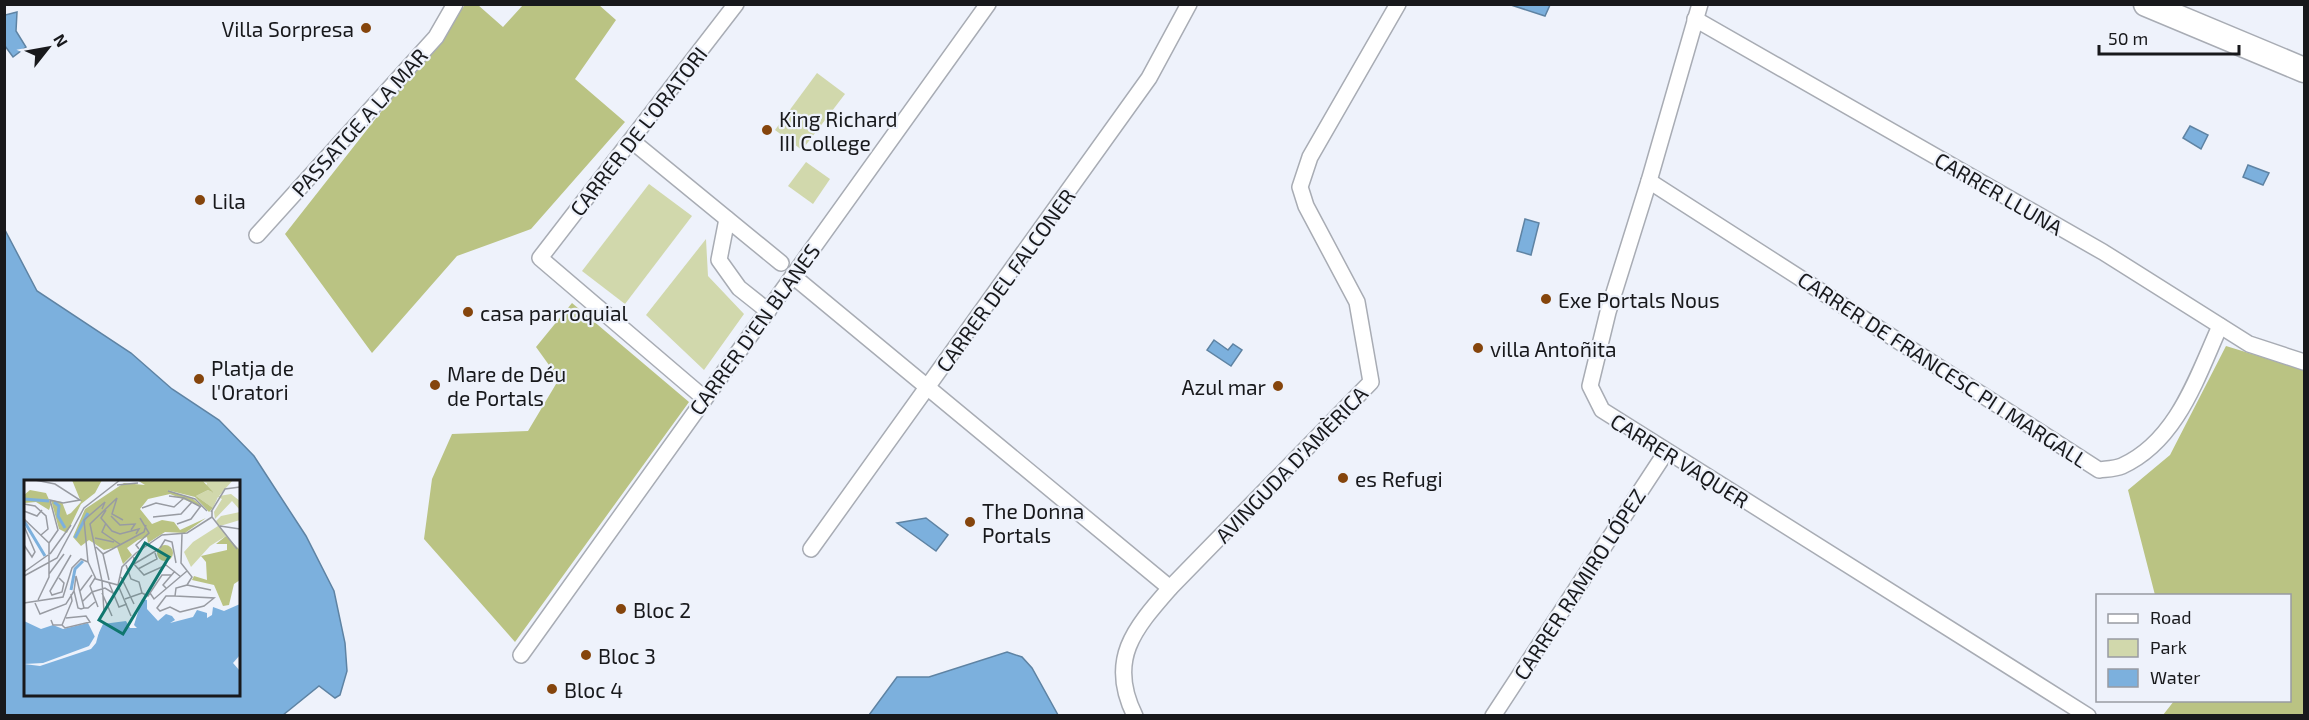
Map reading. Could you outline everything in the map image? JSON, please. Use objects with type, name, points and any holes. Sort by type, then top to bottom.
[{"type":"main road","points":[[2152,6],[2304,70]]},
{"type":"street","name":"PASSATGE A LA MAR","points":[[257,235],[436,38],[455,4]]},
{"type":"street","name":"CARRER DE L'ORATORI","points":[[704,398],[540,258],[736,4]]},
{"type":"street","name":"CARRER D'EN BLANES","points":[[521,655],[988,4]]},
{"type":"street","name":"CARRER DEL FALCONER","points":[[811,549],[1149,78],[1189,4]]},
{"type":"street","name":"AVINGUDA D'AMÈRICA","points":[[1170,588],[1371,382],[1357,302],[1306,206],[1300,187],[1310,157],[1398,4]]},
{"type":"street","name":"CARRER VAQUER","points":[[1700,4],[1608,312],[1590,386],[1602,410],[2088,716]]},
{"type":"street","name":"CARRER LLUNA","points":[[1695,20],[2103,252],[2249,344],[2304,362]]},
{"type":"street","points":[[632,141],[780,263]]},
{"type":"street","name":"CARRER DE FRANCESC PI I MARGALL","points":[[1649,181],[2099,470],[2120,467],[2147,452],[2183,408],[2220,326]]},
{"type":"street","points":[[727,219],[719,260],[740,288],[768,311]]},
{"type":"street","points":[[799,281],[1170,588],[1144,617],[1129,641],[1122,664],[1123,686],[1135,716]]},
{"type":"street","name":"CARRER RAMIRO LÓPEZ","points":[[1493,716],[1666,452]]},
{"type":"green space","points":[[465,5],[478,5],[503,27],[523,5],[599,5],[616,20],[575,79],[625,122],[531,229],[457,256],[372,353],[285,234]]},
{"type":"green space","points":[[817,73],[845,94],[802,150],[775,130]]},
{"type":"green space","points":[[806,162],[830,179],[813,204],[788,186]]},
{"type":"green space","points":[[649,184],[692,216],[625,304],[582,271]]},
{"type":"green space","points":[[706,239],[708,276],[744,314],[704,370],[646,315]]},
{"type":"green space","points":[[572,303],[689,402],[515,642],[424,539],[432,479],[452,434],[528,431],[559,379],[536,347]]},
{"type":"green space","points":[[2226,346],[2304,370],[2304,715],[2163,715],[2173,702],[2291,702],[2291,594],[2155,594],[2128,490],[2170,455]]},
{"type":"water","points":[[1511,5],[1550,5],[1545,16]]},
{"type":"water","points":[[17,12],[16,31],[26,47],[13,57],[5,46],[5,15]]},
{"type":"water","points":[[2190,126],[2208,135],[2201,149],[2183,138]]},
{"type":"water","points":[[2248,165],[2269,173],[2263,185],[2243,177]]},
{"type":"water","points":[[1525,219],[1539,223],[1531,255],[1517,251]]},
{"type":"water","points":[[5,230],[37,291],[131,353],[172,389],[219,420],[254,456],[306,536],[334,591],[345,643],[347,671],[340,695],[335,698],[319,686],[283,715],[5,715]]},
{"type":"water","points":[[1214,340],[1228,350],[1233,344],[1242,350],[1231,366],[1207,350]]},
{"type":"water","points":[[926,518],[948,535],[936,551],[897,523]]},
{"type":"water","points":[[1007,652],[1022,657],[1032,668],[1058,715],[869,715],[897,677],[929,677]]},
{"type":"place","name":"Villa Sorpresa","points":[[366,28]]},
{"type":"place","name":"King Richard III College","points":[[767,130]]},
{"type":"place","name":"Lila","points":[[200,200]]},
{"type":"place","name":"Exe Portals Nous","points":[[1546,299]]},
{"type":"place","name":"casa parroquial","points":[[468,312]]},
{"type":"place","name":"villa Antoñita","points":[[1478,348]]},
{"type":"place","name":"Platja de l'Oratori","points":[[199,379]]},
{"type":"place","name":"Mare de Déu de Portals","points":[[435,385]]},
{"type":"place","name":"Azul mar","points":[[1278,386]]},
{"type":"place","name":"es Refugi","points":[[1343,478]]},
{"type":"place","name":"The Donna Portals","points":[[970,522]]},
{"type":"place","name":"Bloc 2","points":[[621,609]]},
{"type":"place","name":"Bloc 3","points":[[586,655]]},
{"type":"place","name":"Bloc 4","points":[[552,689]]}]
